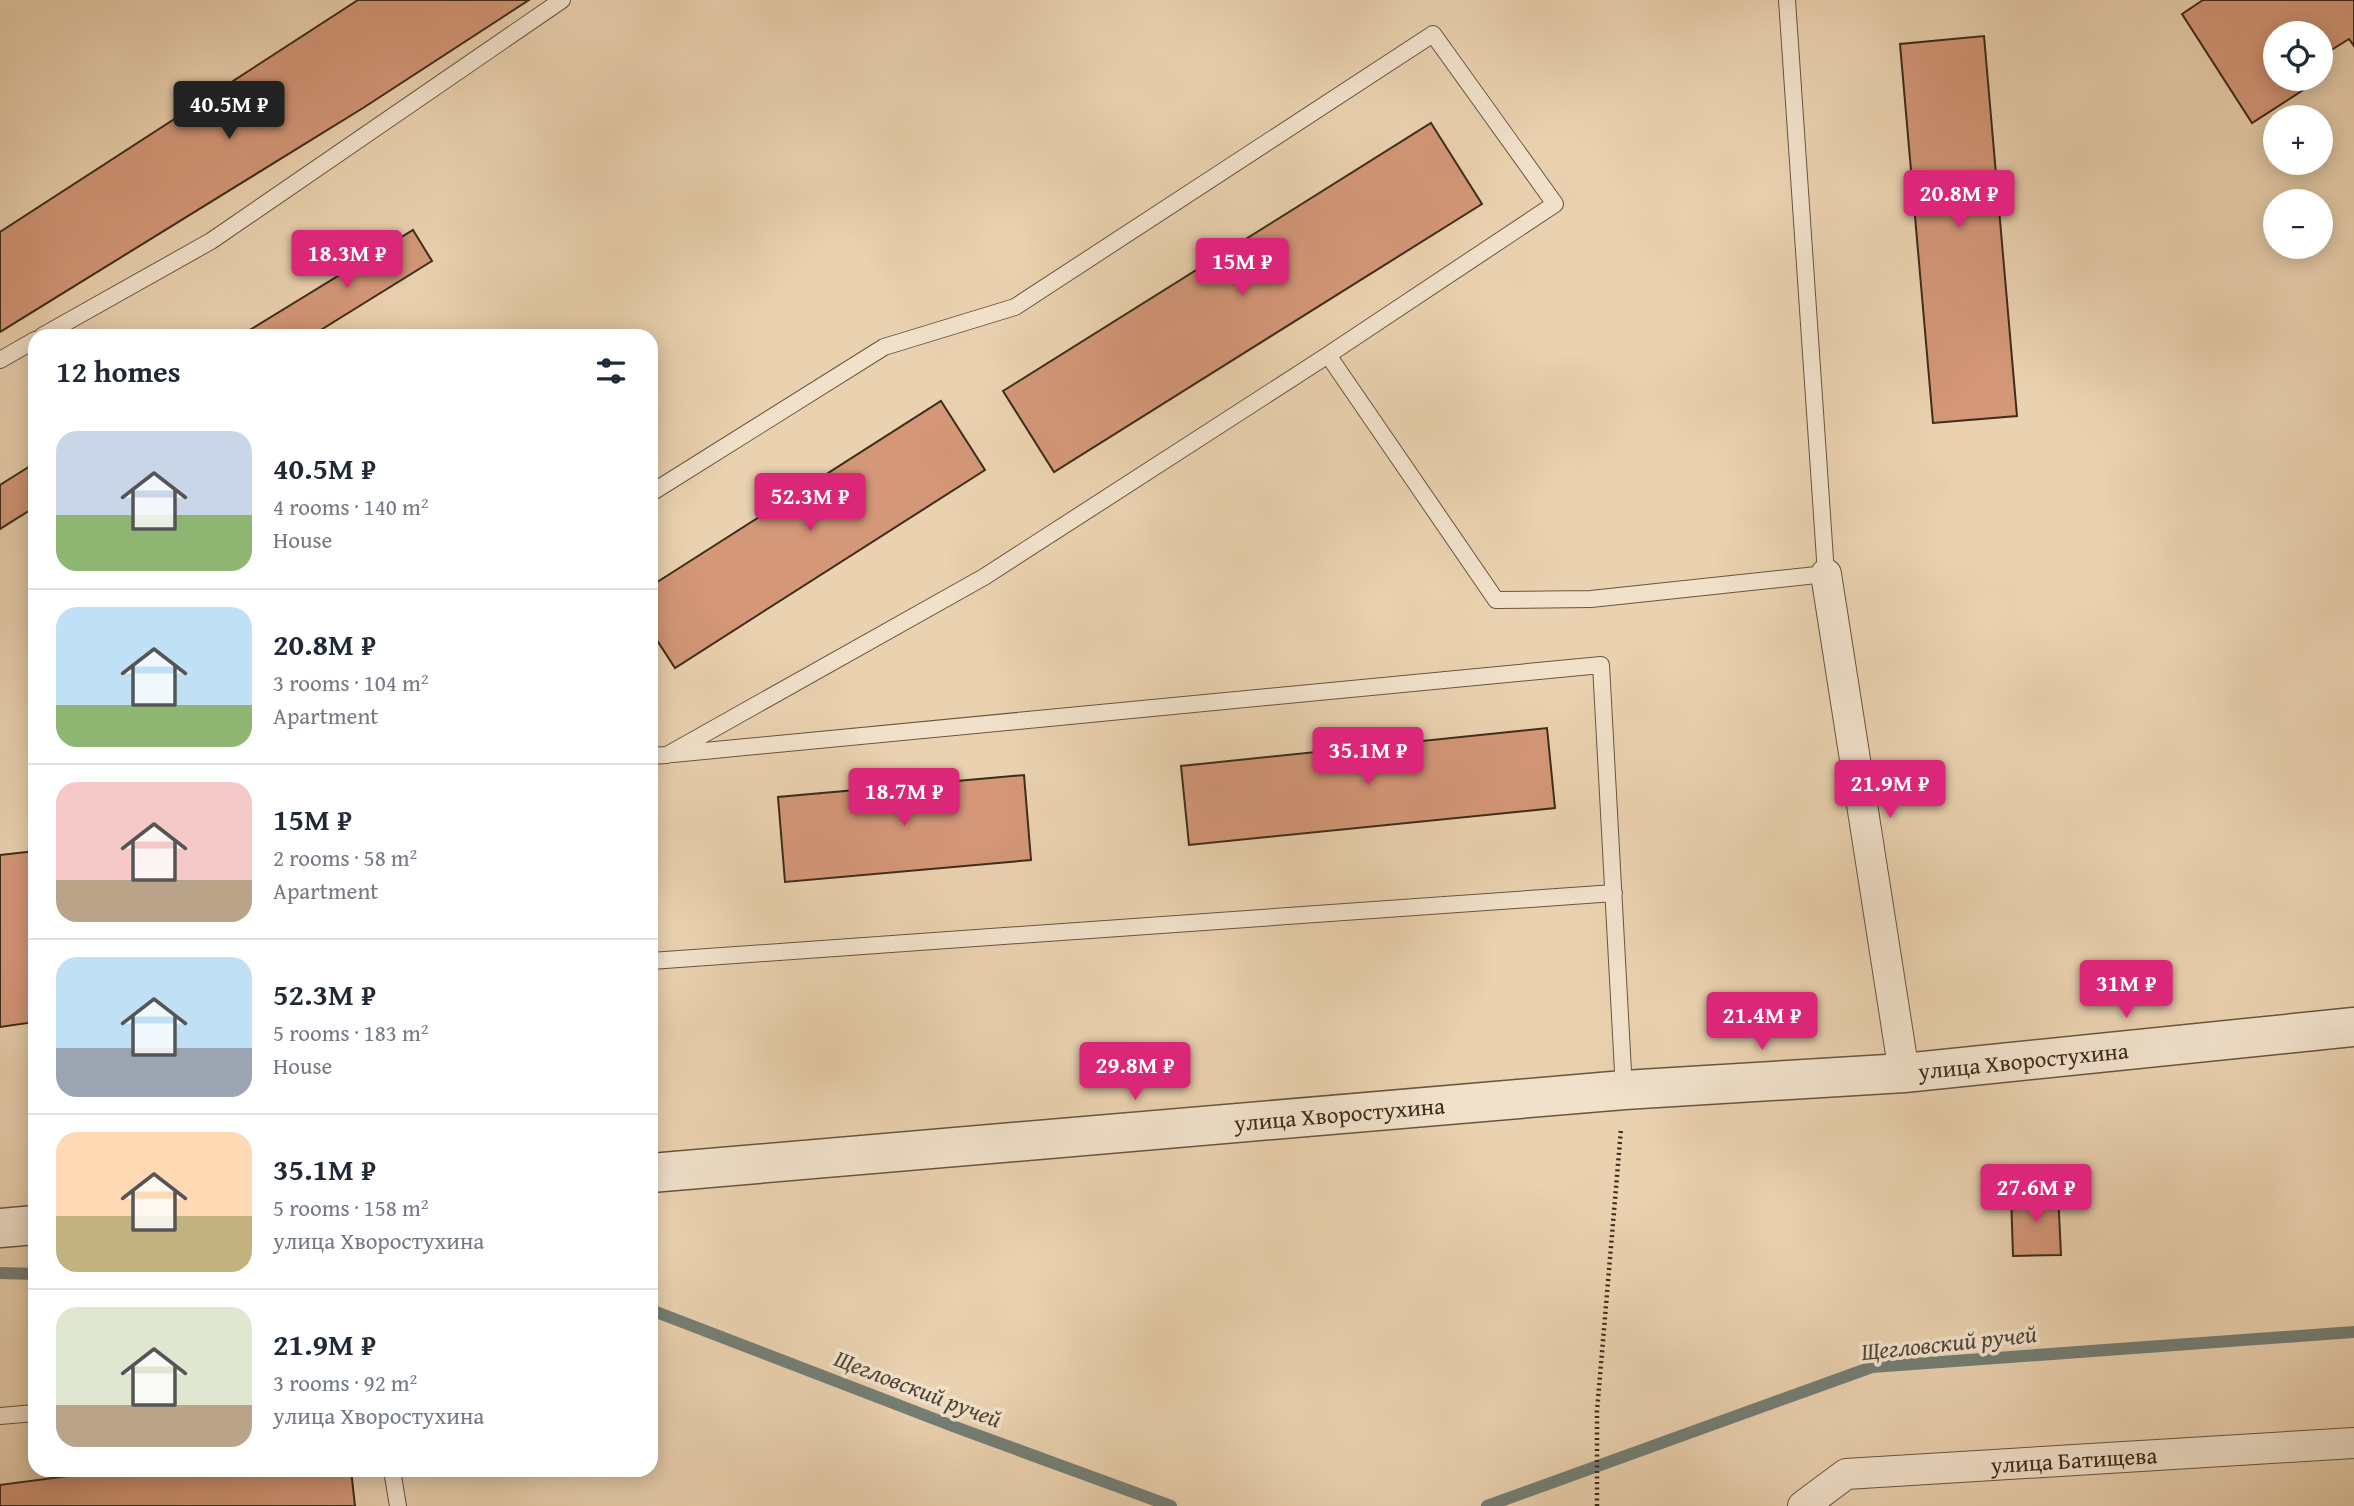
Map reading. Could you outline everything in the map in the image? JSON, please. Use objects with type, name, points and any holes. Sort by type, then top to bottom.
[{"type":"street","name":"улица Хворостухина","points":[[1826,574],[1903,1073]]},
{"type":"street","name":"улица Хворостухина","points":[[658,1172],[1624,1090],[1903,1073],[2354,1027]]},
{"type":"street","points":[[0,1228],[28,1226]]},
{"type":"street","name":"улица Батищева","points":[[1803,1506],[1846,1474],[2354,1443]]},
{"type":"lane","points":[[54,329],[211,241],[562,0]]},
{"type":"lane","points":[[1328,355],[1496,600],[1591,599],[1826,574],[1787,0]]},
{"type":"lane","points":[[658,490],[884,347],[1015,307],[1433,34],[1555,204],[1328,355],[984,577],[659,756]]},
{"type":"lane","points":[[0,360],[28,344]]},
{"type":"lane","points":[[659,756],[1601,665],[1624,1090]]},
{"type":"lane","points":[[658,961],[1614,893]]},
{"type":"lane","points":[[0,1416],[28,1414]]},
{"type":"lane","points":[[393,1477],[398,1506]]},
{"type":"path","points":[[1597,1506],[1597,1411],[1624,1090]]},
{"type":"building","points":[[358,0],[529,0],[363,108],[0,332],[0,232]]},
{"type":"building","points":[[2203,0],[2354,0],[2354,46],[2349,39],[2333,49],[2333,21],[2263,21],[2263,91],[2302,91],[2280,105],[2263,105],[2263,116],[2252,123],[2182,14]]},
{"type":"building","points":[[1984,36],[2017,416],[1933,423],[1900,44]]},
{"type":"building","points":[[1431,123],[1482,204],[1054,472],[1003,391]]},
{"type":"building","points":[[413,230],[432,261],[322,329],[251,329]]},
{"type":"building","points":[[941,401],[985,470],[675,668],[658,642],[658,582]]},
{"type":"building","points":[[28,467],[28,511],[0,529],[0,485]]},
{"type":"building","points":[[1547,728],[1555,808],[1189,845],[1181,766]]},
{"type":"building","points":[[1024,775],[1031,860],[785,882],[778,797]]},
{"type":"building","points":[[28,852],[28,1023],[0,1027],[0,855]]},
{"type":"building","points":[[2058,1192],[2061,1255],[2013,1256],[2011,1194]]},
{"type":"building","points":[[60,1477],[352,1477],[355,1506],[0,1506],[0,1485]]},
{"type":"waterway","name":"Щегловский ручей","points":[[0,1273],[28,1274]]},
{"type":"waterway","name":"Щегловский ручей","points":[[658,1313],[958,1428],[1171,1506]]},
{"type":"waterway","name":"Щегловский ручей","points":[[1487,1506],[1872,1367],[2354,1332]]}]
